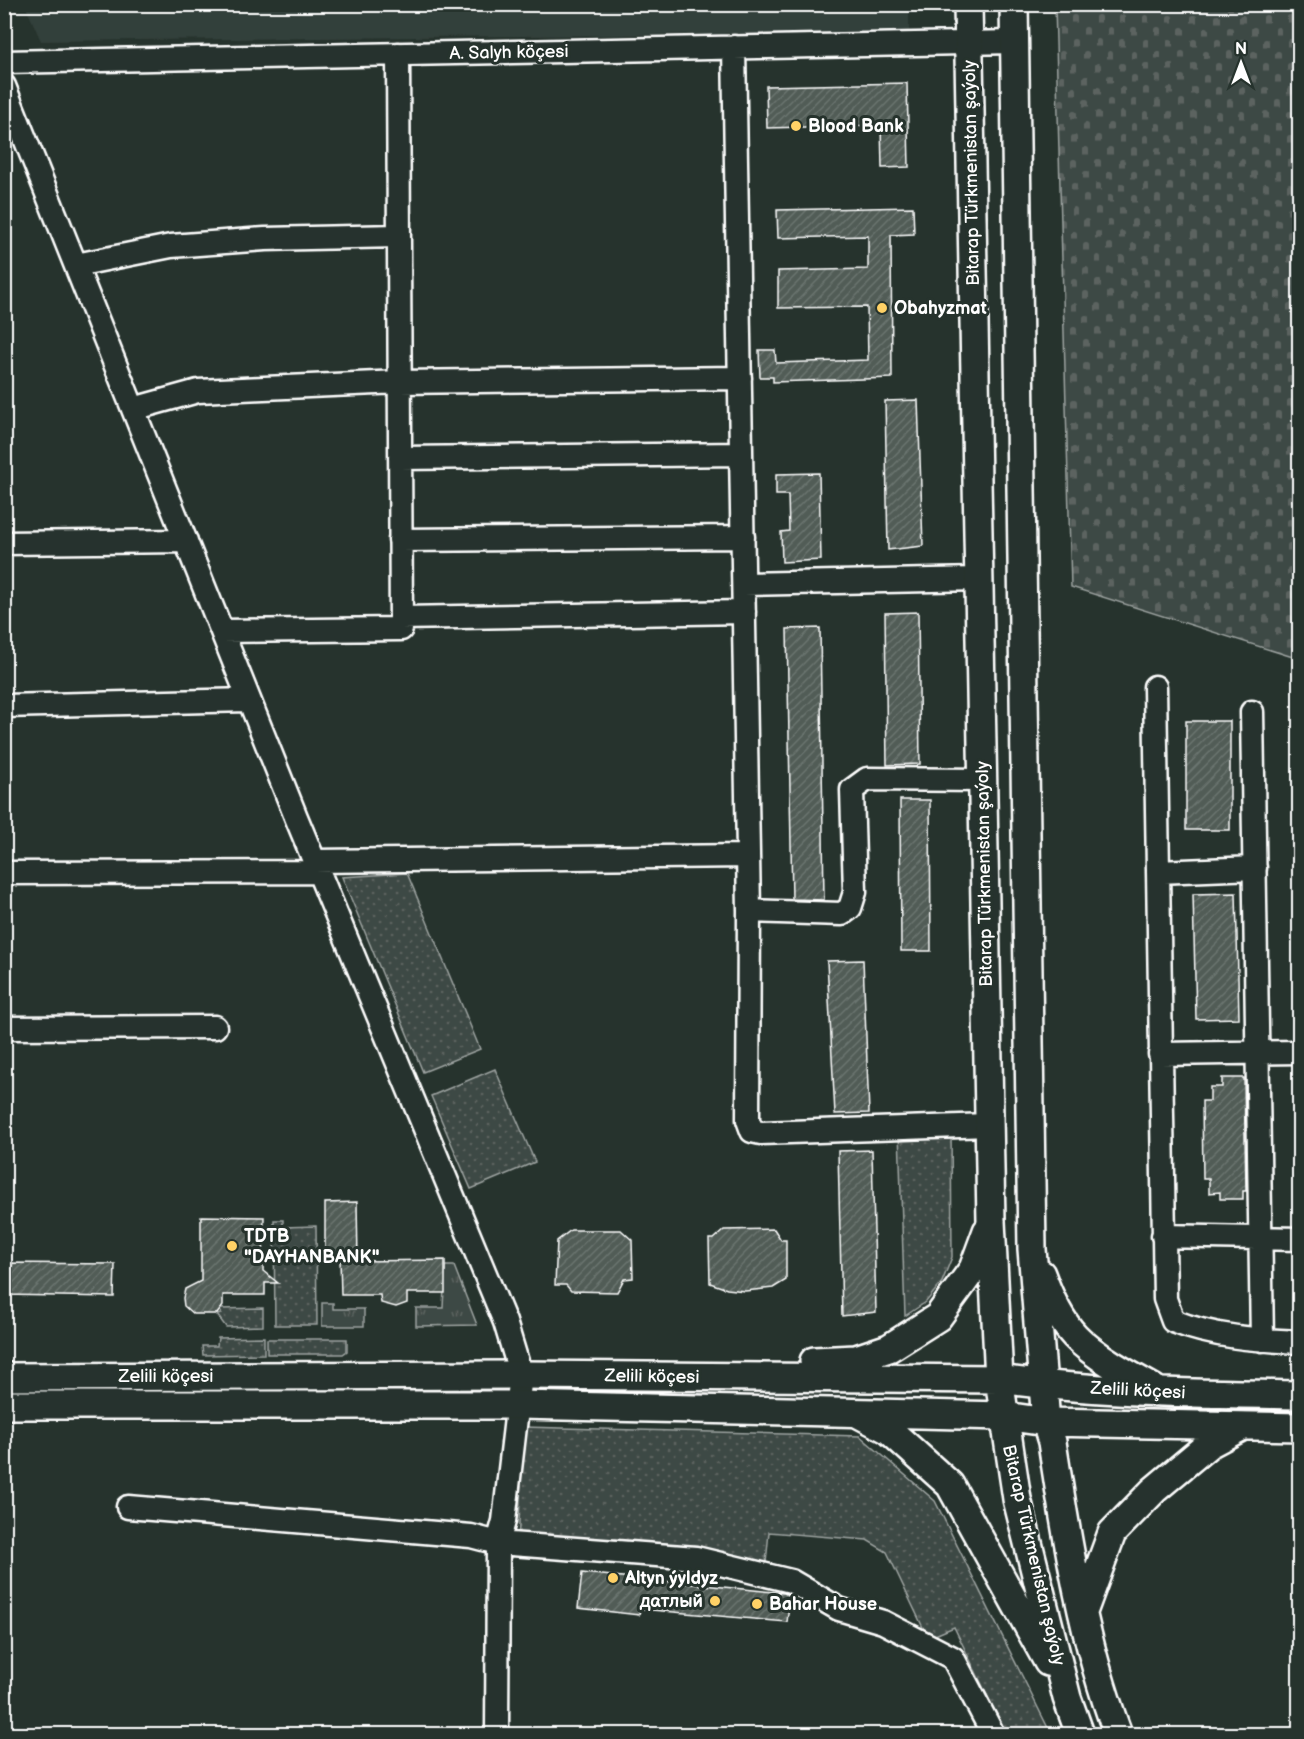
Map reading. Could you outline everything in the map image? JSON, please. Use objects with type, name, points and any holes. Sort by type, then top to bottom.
[{"type":"main road","name":"Bitarap Türkmenistan şaýoly","points":[[968,4],[991,1221],[999,1379],[1017,1499],[1066,1698],[1080,1734]]},
{"type":"main road","name":"Bitarap Türkmenistan şaýoly","points":[[1014,4],[1032,1249],[1046,1422],[1052,1442],[1082,1613],[1102,1690],[1118,1734]]},
{"type":"main road","points":[[740,1377],[752,1363],[856,1359],[889,1348],[938,1317],[973,1269],[991,1221]]},
{"type":"main road","points":[[1032,1249],[1050,1300],[1075,1336],[1125,1372],[1160,1392]]},
{"type":"main road","name":"Zelili köçesi","points":[[4,1377],[521,1375],[999,1379],[1042,1385],[1160,1392],[1299,1395]]},
{"type":"main road","name":"Zelili köçesi","points":[[4,1405],[519,1405],[1005,1416],[1046,1422],[1299,1427]]},
{"type":"main road","points":[[855,1412],[889,1430],[950,1485],[1066,1698]]},
{"type":"main road","points":[[1082,1613],[1112,1533],[1154,1490],[1209,1444],[1242,1426]]},
{"type":"street","name":"A. Salyh köçesi","points":[[4,62],[1014,42]]},
{"type":"street","points":[[734,47],[749,911],[748,1120],[752,1131],[761,1133],[989,1125]]},
{"type":"street","points":[[222,631],[401,629],[398,54]]},
{"type":"street","points":[[4,86],[316,867],[505,1322],[521,1375],[504,1521],[498,1543],[497,1734]]},
{"type":"street","points":[[76,265],[171,246],[264,239],[398,236]]},
{"type":"street","points":[[133,409],[198,390],[400,382],[740,378]]},
{"type":"street","points":[[400,458],[741,454]]},
{"type":"street","points":[[400,540],[743,537]]},
{"type":"street","points":[[4,543],[186,541]]},
{"type":"street","points":[[744,584],[979,579]]},
{"type":"street","points":[[401,618],[744,612]]},
{"type":"street","points":[[1155,687],[1165,1299],[1173,1321],[1209,1332],[1262,1340],[1299,1342]]},
{"type":"street","points":[[4,706],[249,700]]},
{"type":"street","points":[[1252,712],[1262,1340]]},
{"type":"street","points":[[749,911],[842,914],[850,908],[855,892],[852,790],[867,778],[983,780]]},
{"type":"street","points":[[4,873],[748,856]]},
{"type":"street","points":[[1158,872],[1255,868]]},
{"type":"street","points":[[4,1028],[215,1028]]},
{"type":"street","points":[[1160,1054],[1299,1052]]},
{"type":"street","points":[[1163,1236],[1299,1239]]},
{"type":"street","points":[[128,1507],[471,1536],[498,1543],[696,1558],[790,1581],[839,1609],[883,1622],[952,1658],[993,1734]]},
{"type":"shaded area","points":[[25,5],[909,5],[909,32],[41,41]]},
{"type":"green space","points":[[1055,5],[1299,5],[1299,659],[1071,587]]},
{"type":"green space","points":[[407,873],[480,1049],[423,1072],[342,877]]},
{"type":"green space","points":[[495,1069],[535,1162],[471,1189],[431,1096]]},
{"type":"green space","points":[[951,1130],[952,1257],[942,1282],[926,1302],[905,1316],[899,1131]]},
{"type":"green space","points":[[274,1220],[283,1220],[283,1227],[316,1226],[317,1325],[275,1325]]},
{"type":"green space","points":[[445,1266],[454,1266],[477,1325],[416,1326],[416,1308],[443,1308]]},
{"type":"green space","points":[[322,1303],[333,1303],[333,1309],[364,1309],[364,1326],[322,1326]]},
{"type":"green space","points":[[263,1308],[263,1326],[226,1327],[217,1315],[221,1314],[220,1309]]},
{"type":"green space","points":[[264,1337],[264,1354],[203,1355],[202,1346],[217,1346],[218,1338]]},
{"type":"green space","points":[[267,1339],[347,1339],[347,1351],[343,1354],[267,1354]]},
{"type":"green space","points":[[523,1427],[860,1436],[935,1501],[1051,1734],[1006,1734],[954,1627],[928,1638],[887,1552],[867,1540],[769,1532],[766,1563],[518,1547]]},
{"type":"building","name":"Blood Bank","points":[[907,83],[909,167],[882,168],[881,125],[767,128],[766,86]]},
{"type":"building","points":[[913,207],[914,234],[891,235],[892,378],[773,382],[773,377],[760,377],[759,350],[775,350],[776,363],[868,360],[867,307],[778,308],[778,271],[868,269],[868,236],[778,238],[777,210]]},
{"type":"building","points":[[918,400],[923,546],[888,550],[885,401]]},
{"type":"building","points":[[819,473],[821,560],[782,562],[781,532],[789,531],[788,495],[776,495],[776,474]]},
{"type":"building","points":[[918,612],[920,764],[887,765],[885,613]]},
{"type":"building","points":[[820,628],[824,900],[792,899],[787,629]]},
{"type":"building","points":[[1186,721],[1230,721],[1230,830],[1186,830]]},
{"type":"building","points":[[900,800],[930,800],[931,951],[901,951]]},
{"type":"building","points":[[1236,893],[1239,1018],[1196,1019],[1193,894]]},
{"type":"building","points":[[863,960],[869,1113],[835,1114],[827,961]]},
{"type":"building","points":[[1222,1078],[1244,1078],[1246,1191],[1243,1191],[1243,1199],[1220,1199],[1220,1192],[1209,1193],[1209,1179],[1203,1179],[1202,1101],[1210,1101],[1210,1087],[1222,1087]]},
{"type":"building","points":[[872,1150],[876,1312],[842,1316],[838,1151]]},
{"type":"building","points":[[357,1202],[358,1261],[445,1260],[445,1293],[407,1293],[407,1303],[396,1307],[381,1303],[380,1295],[341,1295],[340,1258],[325,1258],[325,1203]]},
{"type":"building","name":"TDTB \"DAYHANBANK\"","points":[[201,1216],[264,1217],[263,1271],[278,1283],[265,1283],[265,1295],[223,1295],[223,1306],[217,1314],[193,1314],[184,1306],[183,1298],[185,1289],[201,1281]]},
{"type":"building","points":[[774,1229],[781,1240],[786,1240],[786,1280],[773,1288],[745,1291],[727,1289],[710,1283],[709,1239],[714,1239],[724,1230]]},
{"type":"building","points":[[571,1230],[621,1230],[632,1240],[633,1278],[624,1279],[617,1292],[571,1291],[566,1285],[555,1285],[557,1241]]},
{"type":"building","points":[[4,1263],[115,1264],[114,1297],[4,1295]]},
{"type":"building","name":"датлый","points":[[582,1573],[784,1593],[790,1596],[787,1622],[640,1609],[639,1615],[578,1608]]},
{"type":"place","name":"Blood Bank","points":[[796,126]]},
{"type":"place","name":"Obahyzmat","points":[[882,308]]},
{"type":"place","name":"TDTB \"DAYHANBANK\"","points":[[232,1246]]},
{"type":"place","name":"Altyn ýyldyz","points":[[613,1578]]},
{"type":"place","name":"датлый","points":[[715,1601]]},
{"type":"place","name":"Bahar House","points":[[757,1604]]}]
